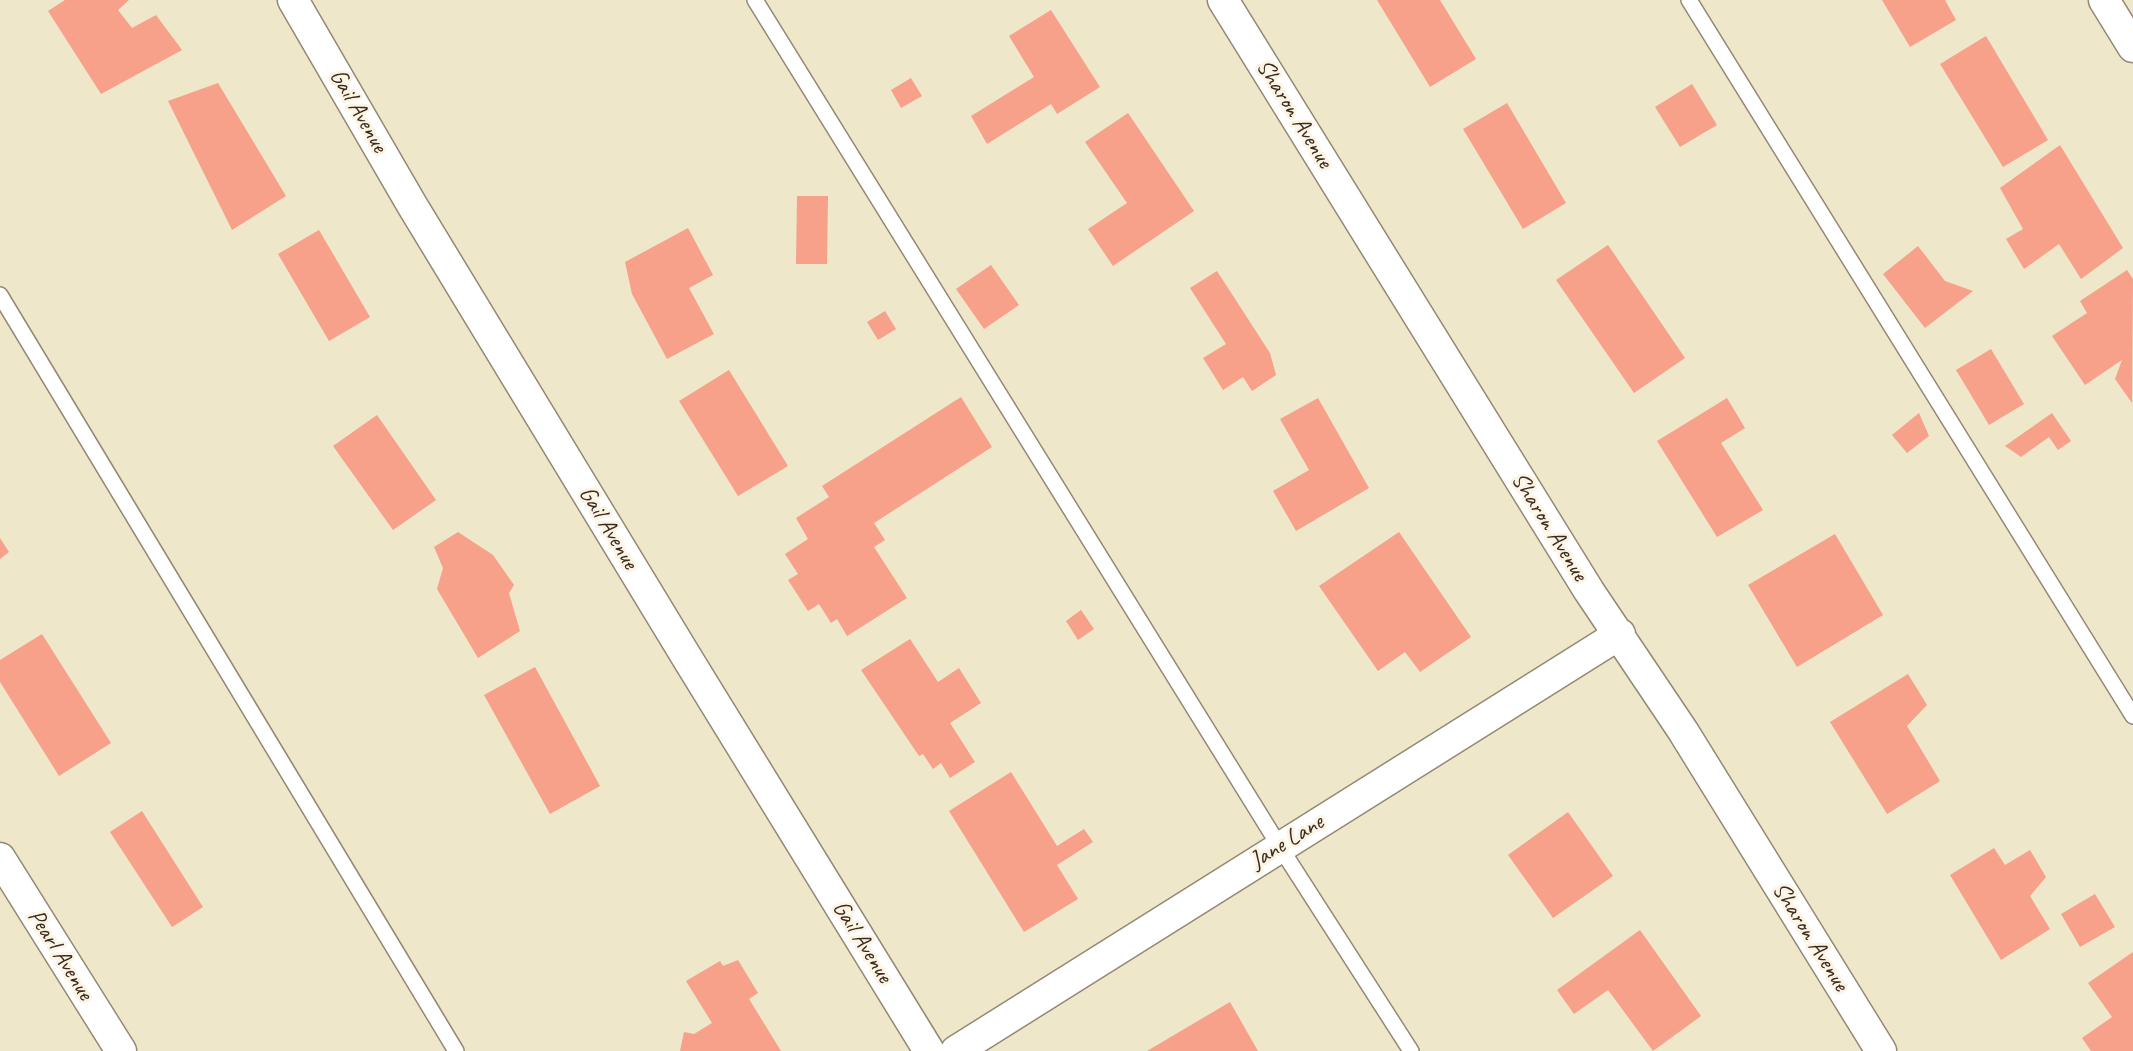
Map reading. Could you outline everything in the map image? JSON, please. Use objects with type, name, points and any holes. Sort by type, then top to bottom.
[{"type":"street","name":"Gail Avenue","points":[[293,0],[412,205],[682,651],[929,1051]]},
{"type":"street","name":"Sharon Avenue","points":[[1223,0],[1589,591],[1620,634],[1881,1051]]},
{"type":"street","points":[[2104,0],[2133,47]]},
{"type":"street","name":"Jane Lane","points":[[956,1051],[1620,634]]},
{"type":"street","name":"Pearl Avenue","points":[[0,858],[121,1051]]},
{"type":"lane","points":[[755,0],[1280,847],[1411,1051]]},
{"type":"lane","points":[[1689,0],[2133,716]]},
{"type":"lane","points":[[0,296],[456,1051]]},
{"type":"building","points":[[65,0],[129,0],[118,10],[132,28],[156,15],[182,50],[101,94],[48,11]]},
{"type":"building","points":[[1377,0],[1440,0],[1476,59],[1430,87]]},
{"type":"building","points":[[1882,0],[1945,0],[1956,20],[1910,47]]},
{"type":"building","points":[[1051,10],[1100,87],[1057,114],[1051,104],[987,144],[971,116],[1034,77],[1009,36]]},
{"type":"building","points":[[1986,36],[2048,140],[2003,167],[1940,64]]},
{"type":"building","points":[[911,78],[922,96],[901,108],[891,90]]},
{"type":"building","points":[[218,83],[286,196],[232,230],[168,101]]},
{"type":"building","points":[[1692,84],[1717,125],[1680,147],[1655,107]]},
{"type":"building","points":[[1507,103],[1566,203],[1523,229],[1463,129]]},
{"type":"building","points":[[1128,113],[1194,211],[1113,266],[1088,229],[1127,203],[1085,142]]},
{"type":"building","points":[[2060,145],[2123,248],[2081,279],[2059,244],[2024,269],[2006,239],[2023,229],[2000,188]]},
{"type":"building","points":[[797,196],[828,196],[827,264],[796,264]]},
{"type":"building","points":[[688,228],[713,275],[689,288],[714,334],[667,359],[632,294],[625,262]]},
{"type":"building","points":[[319,230],[370,317],[329,341],[278,254]]},
{"type":"building","points":[[1608,245],[1685,358],[1634,393],[1556,280]]},
{"type":"building","points":[[1918,246],[1945,281],[1973,291],[1925,328],[1883,274]]},
{"type":"building","points":[[991,265],[1019,305],[984,329],[956,289]]},
{"type":"building","points":[[2127,270],[2133,279],[2132,403],[2115,379],[2122,360],[2085,385],[2052,336],[2087,313],[2080,301]]},
{"type":"building","points":[[1217,271],[1270,353],[1276,375],[1252,391],[1243,377],[1223,390],[1203,358],[1226,344],[1190,288]]},
{"type":"building","points":[[885,311],[896,329],[878,340],[867,322]]},
{"type":"building","points":[[1991,349],[2024,404],[1989,425],[1956,370]]},
{"type":"building","points":[[729,370],[788,466],[738,496],[679,401]]},
{"type":"building","points":[[961,397],[992,447],[874,523],[885,540],[874,547],[907,598],[847,636],[837,619],[831,623],[819,604],[808,611],[788,580],[798,574],[785,554],[808,539],[796,518],[829,497],[822,486]]},
{"type":"building","points":[[1318,398],[1369,488],[1296,531],[1273,491],[1309,470],[1280,419]]},
{"type":"building","points":[[1727,398],[1745,428],[1721,443],[1763,510],[1717,537],[1657,441]]},
{"type":"building","points":[[1919,413],[1929,436],[1907,453],[1892,435]]},
{"type":"building","points":[[2052,413],[2071,441],[2058,450],[2049,437],[2021,457],[2005,446]]},
{"type":"building","points":[[377,415],[436,500],[393,530],[333,446]]},
{"type":"building","points":[[458,532],[493,555],[514,585],[509,593],[520,631],[478,658],[437,589],[443,568],[434,547]]},
{"type":"building","points":[[1399,532],[1471,637],[1420,672],[1405,652],[1378,671],[1319,586]]},
{"type":"building","points":[[1835,534],[1883,615],[1797,667],[1748,585]]},
{"type":"building","points":[[0,538],[9,552],[0,559]]},
{"type":"building","points":[[1081,610],[1094,629],[1078,640],[1066,621]]},
{"type":"building","points":[[42,634],[111,743],[59,776],[0,682],[0,660]]},
{"type":"building","points":[[910,639],[938,682],[959,668],[981,703],[950,723],[975,762],[950,778],[941,763],[933,769],[923,754],[919,756],[861,670]]},
{"type":"building","points":[[535,667],[600,786],[550,814],[484,695]]},
{"type":"building","points":[[1908,674],[1927,705],[1907,726],[1940,781],[1887,814],[1830,722]]},
{"type":"building","points":[[1011,772],[1057,846],[1084,829],[1093,842],[1057,865],[1078,899],[1024,932],[949,811]]},
{"type":"building","points":[[142,811],[203,907],[172,927],[110,832]]},
{"type":"building","points":[[1568,812],[1613,876],[1553,918],[1508,855]]},
{"type":"building","points":[[1994,848],[2005,865],[2030,850],[2046,877],[2030,896],[2050,929],[2001,960],[1950,875]]},
{"type":"building","points":[[2095,894],[2115,927],[2080,947],[2061,914]]},
{"type":"building","points":[[1640,930],[1701,1016],[1653,1051],[1608,990],[1574,1014],[1557,990]]},
{"type":"building","points":[[2133,952],[2133,1051],[2091,1051],[2082,1038],[2112,1017],[2088,983]]},
{"type":"building","points":[[738,960],[758,993],[749,999],[781,1051],[680,1051],[684,1032],[694,1034],[712,1023],[686,981],[720,961],[723,966]]},
{"type":"building","points":[[1230,1002],[1258,1051],[1147,1051]]}]
